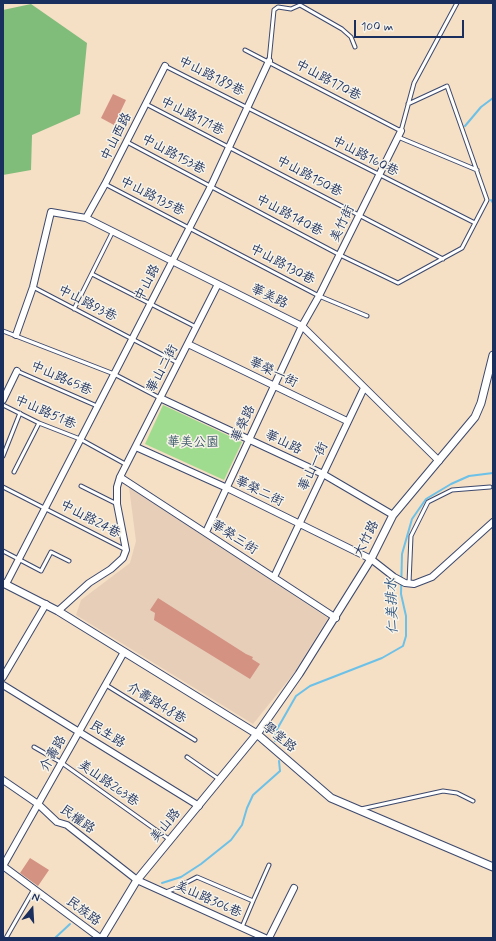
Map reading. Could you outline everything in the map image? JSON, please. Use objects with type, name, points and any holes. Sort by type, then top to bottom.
[{"type":"street","name":"中山路","points":[[4,583],[18,559],[211,186],[269,61]]},
{"type":"street","name":"中山西路","points":[[86,218],[127,142],[165,66]]},
{"type":"street","name":"美竹街","points":[[302,326],[340,255],[400,134]]},
{"type":"street","name":"華美路","points":[[33,287],[51,212],[86,218],[302,326],[439,461]]},
{"type":"street","name":"華山二街","points":[[126,550],[117,504],[117,487],[120,477],[218,284]]},
{"type":"street","points":[[16,335],[33,287]]},
{"type":"street","name":"華榮路","points":[[206,532],[302,326]]},
{"type":"street","name":"華榮一街","points":[[188,344],[347,421]]},
{"type":"street","name":"大竹路","points":[[257,734],[336,618],[371,559],[393,515],[475,417],[481,404],[493,354]]},
{"type":"street","points":[[3,400],[17,371]]},
{"type":"street","name":"華山一街","points":[[274,576],[364,388]]},
{"type":"street","name":"華山路","points":[[160,398],[323,474],[393,515]]},
{"type":"street","name":"華榮二街","points":[[136,447],[300,523],[371,559],[394,577],[407,583]]},
{"type":"street","name":"華榮三街","points":[[120,477],[274,576],[336,618]]},
{"type":"street","points":[[407,583],[414,584],[432,577],[493,522]]},
{"type":"street","points":[[58,611],[89,583],[111,569],[123,558],[126,550]]},
{"type":"street","name":"學堂路","points":[[4,583],[58,611],[257,734],[331,798],[493,867]]},
{"type":"street","points":[[3,677],[46,604]]},
{"type":"street","name":"介壽路","points":[[3,866],[124,652]]},
{"type":"street","name":"民生路","points":[[3,685],[80,731],[199,806]]},
{"type":"street","name":"美山路","points":[[101,938],[137,880],[257,734]]},
{"type":"street","name":"民權路","points":[[3,780],[38,804],[57,822],[67,825],[137,880]]},
{"type":"street","name":"民族路","points":[[3,866],[101,938]]},
{"type":"street","name":"美山路306巷","points":[[137,880],[265,938]]},
{"type":"street","points":[[269,938],[294,888]]},
{"type":"lane","points":[[400,134],[414,83],[457,3]]},
{"type":"lane","points":[[300,4],[342,29],[351,37],[355,47]]},
{"type":"lane","name":"中山路","points":[[269,61],[274,10],[278,7],[291,9],[300,4]]},
{"type":"lane","name":"中山路170巷","points":[[245,50],[269,61],[400,134],[477,170]]},
{"type":"lane","name":"中山路189巷","points":[[165,66],[248,107]]},
{"type":"lane","name":"中山路140巷","points":[[211,186],[340,255],[398,284],[462,248],[487,200],[448,86],[408,104]]},
{"type":"lane","name":"中山路171巷","points":[[146,104],[229,147]]},
{"type":"lane","name":"中山路160巷","points":[[248,107],[379,176],[474,223]]},
{"type":"lane","name":"中山路153巷","points":[[127,142],[211,186]]},
{"type":"lane","name":"中山路150巷","points":[[229,147],[443,258]]},
{"type":"lane","name":"中山路135巷","points":[[105,184],[190,227]]},
{"type":"lane","name":"中山路130巷","points":[[190,227],[319,296],[367,316]]},
{"type":"lane","points":[[74,309],[113,231]]},
{"type":"lane","points":[[92,274],[197,327]]},
{"type":"lane","name":"中山路93巷","points":[[33,287],[178,363]]},
{"type":"lane","points":[[3,330],[53,348],[114,374],[160,398]]},
{"type":"lane","name":"中山路65巷","points":[[17,371],[97,406]]},
{"type":"lane","name":"中山路51巷","points":[[3,405],[39,423],[80,439],[127,464]]},
{"type":"lane","points":[[3,456],[20,414]]},
{"type":"lane","points":[[14,472],[39,423]]},
{"type":"lane","points":[[81,486],[117,504]]},
{"type":"lane","name":"中山路24巷","points":[[3,487],[45,507],[126,550]]},
{"type":"lane","points":[[407,583],[411,536],[428,502],[452,490],[490,487]]},
{"type":"lane","points":[[3,551],[41,571],[51,552],[69,561]]},
{"type":"lane","name":"介壽路48巷","points":[[106,685],[195,740]]},
{"type":"lane","name":"美山路263巷","points":[[34,747],[62,763],[170,840]]},
{"type":"lane","points":[[187,757],[220,780]]},
{"type":"lane","points":[[357,810],[443,791],[457,793],[473,801]]},
{"type":"lane","points":[[253,902],[269,865]]},
{"type":"lane","name":"美山路306巷","points":[[164,892],[176,888],[197,877],[253,902],[242,927]]},
{"type":"lane","points":[[6,938],[34,889]]},
{"type":"shaded area","points":[[129,487],[328,618],[294,673],[253,724],[76,615],[81,600],[130,563],[136,541]]},
{"type":"green space","points":[[31,4],[87,43],[80,114],[32,135],[31,170],[3,175],[3,10]]},
{"type":"green space","name":"華美公園","points":[[163,405],[242,442],[224,480],[145,444]]},
{"type":"building","points":[[113,94],[126,100],[114,125],[101,118]]},
{"type":"building","points":[[158,598],[253,657],[252,659],[260,664],[250,679],[154,620],[155,613],[150,610]]},
{"type":"building","points":[[30,858],[49,870],[38,886],[20,873]]},
{"type":"waterway","name":"仁美排水","points":[[465,126],[481,107],[493,98]]},
{"type":"waterway","name":"仁美排水","points":[[275,741],[276,731],[296,696],[310,686],[382,658],[403,646],[406,636],[406,616],[401,594],[402,554],[412,519],[426,499],[451,484],[469,476],[493,473]]},
{"type":"waterway","name":"仁美排水","points":[[162,883],[181,877],[201,864],[231,840],[242,825],[253,795],[280,771],[279,761]]},
{"type":"waterway","name":"仁美排水","points":[[55,938],[70,924]]}]
